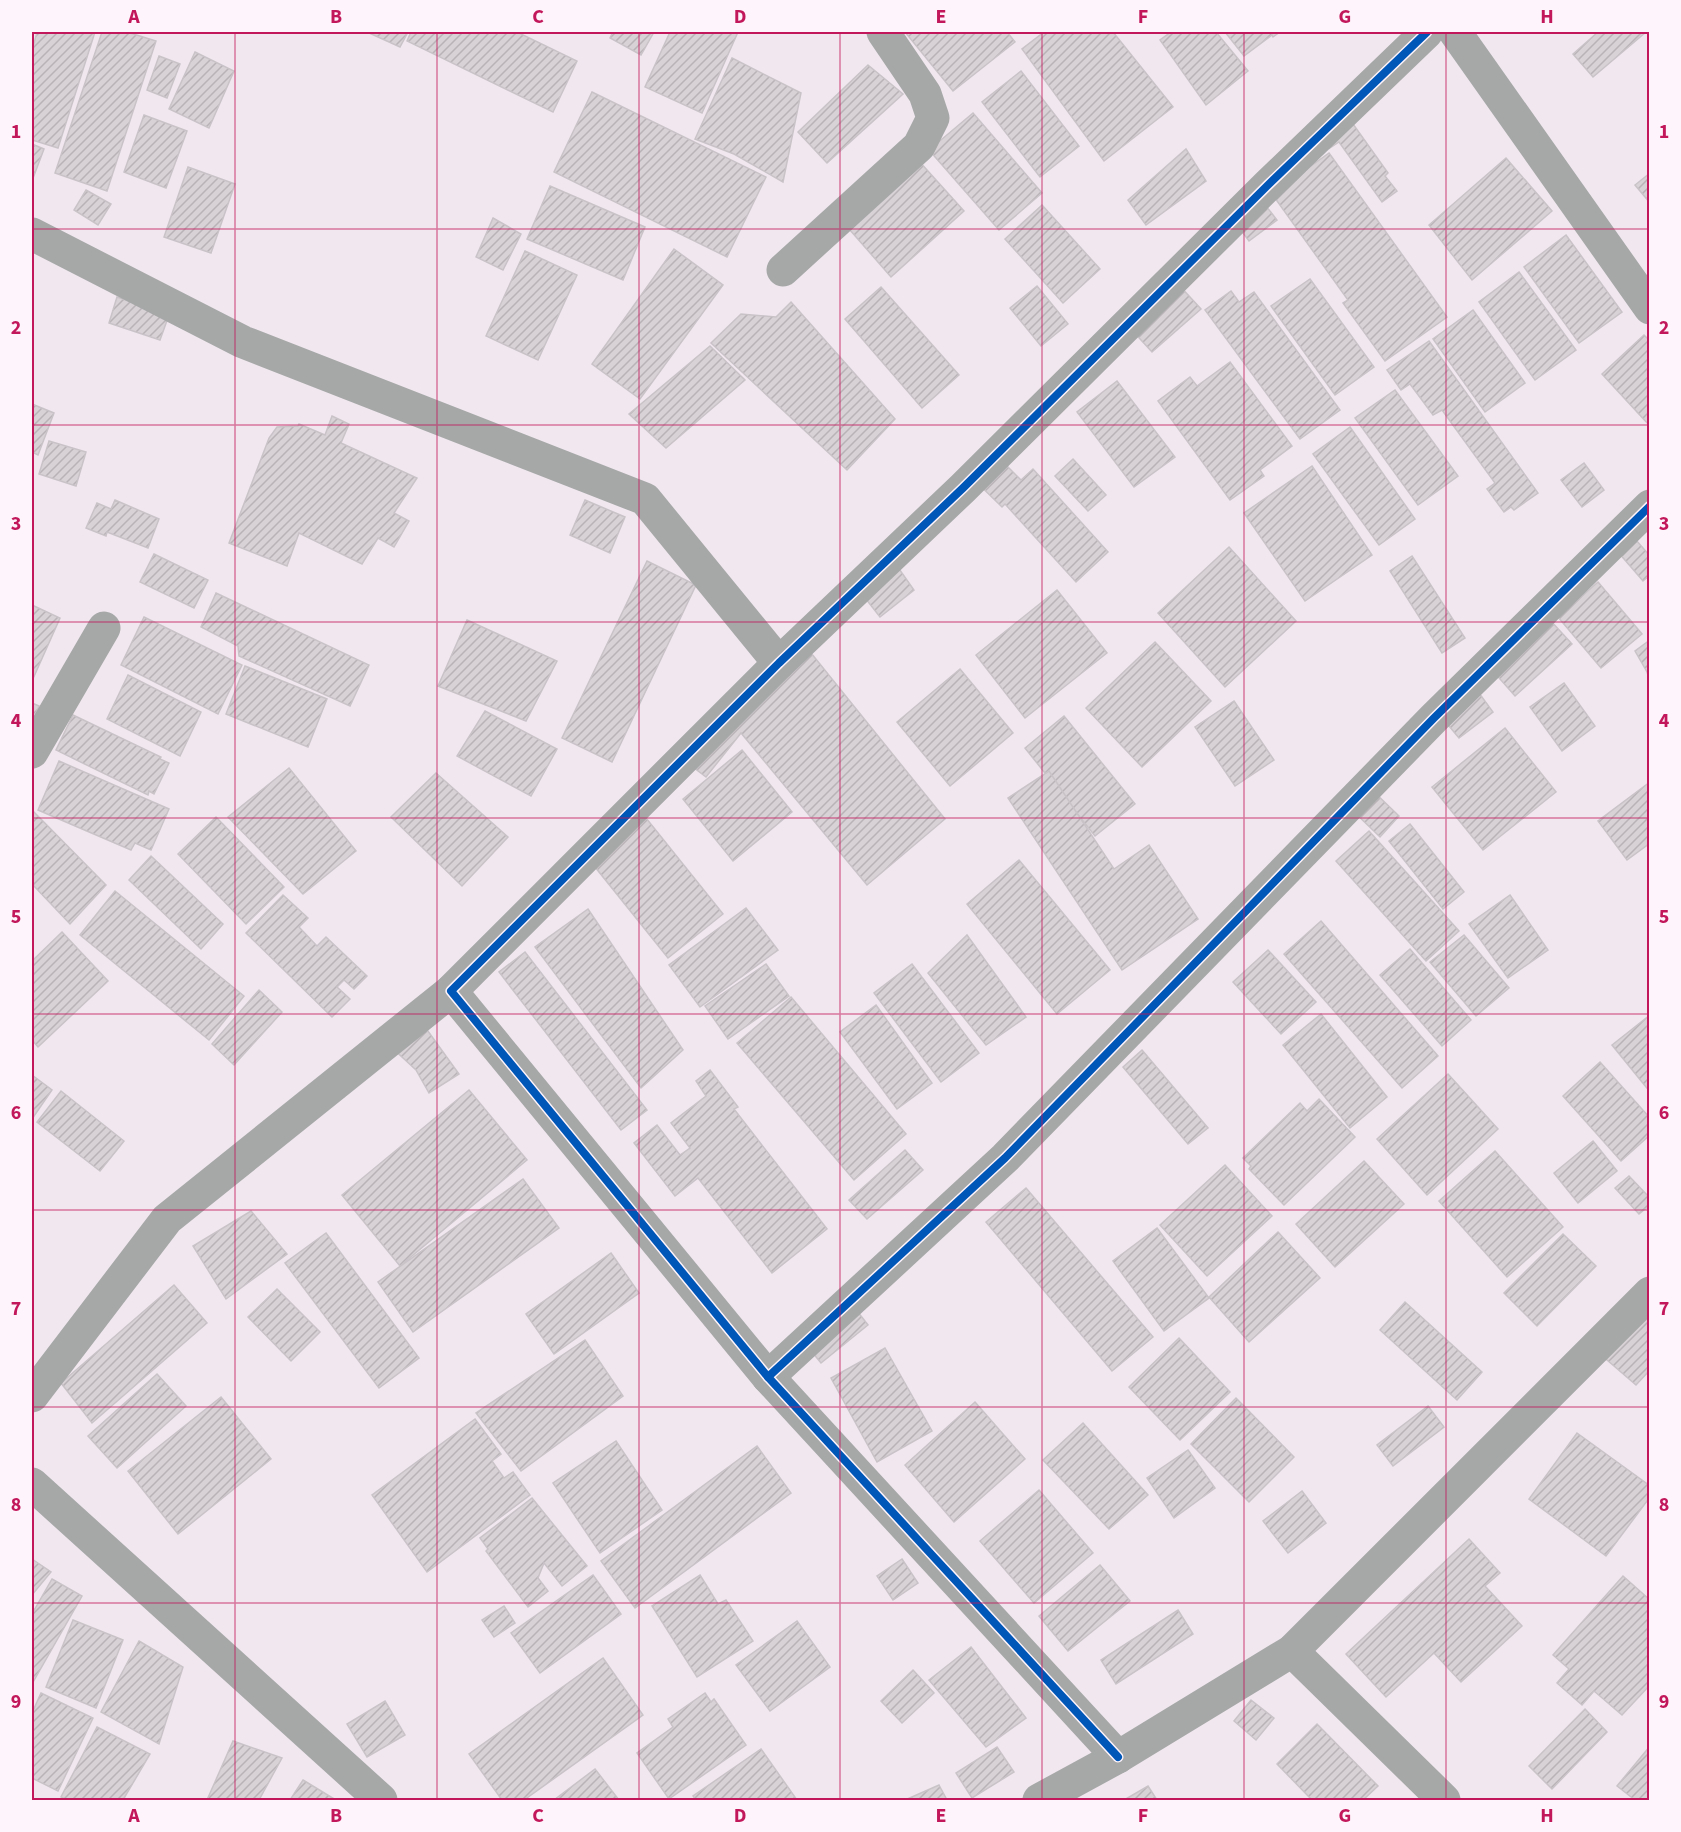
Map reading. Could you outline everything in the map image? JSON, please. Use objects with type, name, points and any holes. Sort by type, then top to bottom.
[{"type":"street","points":[[783,270],[919,146],[933,118],[925,94],[883,32]]},
{"type":"street","points":[[32,1396],[167,1219],[451,991],[779,663],[963,488],[1251,202],[1427,32]]},
{"type":"street","points":[[1455,32],[1650,308]]},
{"type":"street","points":[[32,234],[243,342],[645,499],[779,663]]},
{"type":"street","points":[[768,1377],[1005,1158],[1434,718],[1650,506]]},
{"type":"street","points":[[32,752],[104,628]]},
{"type":"street","points":[[451,991],[768,1377],[1118,1757]]},
{"type":"street","points":[[1039,1800],[1118,1757],[1292,1651],[1650,1293]]},
{"type":"street","points":[[32,1484],[381,1800]]},
{"type":"street","points":[[1292,1651],[1444,1800]]},
{"type":"building","points":[[37,32],[95,32],[58,148],[32,140],[32,51]]},
{"type":"building","points":[[102,32],[127,32],[156,41],[107,191],[55,173]]},
{"type":"building","points":[[367,32],[408,32],[400,47]]},
{"type":"building","points":[[411,32],[517,32],[577,61],[553,112],[407,41]]},
{"type":"building","points":[[613,32],[654,32],[641,55],[610,38]]},
{"type":"building","points":[[670,32],[738,32],[702,113],[645,87]]},
{"type":"building","points":[[905,32],[1007,32],[1015,42],[953,91]]},
{"type":"building","points":[[1044,32],[1113,32],[1173,107],[1104,161],[1022,49]]},
{"type":"building","points":[[1171,32],[1216,32],[1248,71],[1206,105],[1160,40]]},
{"type":"building","points":[[1225,32],[1280,32],[1273,37],[1272,35],[1244,56]]},
{"type":"building","points":[[1598,32],[1646,32],[1593,77],[1573,54]]},
{"type":"building","points":[[195,52],[234,71],[209,128],[169,109]]},
{"type":"building","points":[[159,56],[180,64],[167,98],[147,90]]},
{"type":"building","points":[[732,58],[801,93],[783,182],[734,154],[695,139]]},
{"type":"building","points":[[868,65],[903,94],[827,163],[798,132]]},
{"type":"building","points":[[1021,71],[1079,146],[1040,177],[982,102]]},
{"type":"building","points":[[592,92],[766,177],[727,257],[554,172]]},
{"type":"building","points":[[1338,103],[1388,173],[1385,176],[1397,191],[1382,202],[1339,142],[1330,148]]},
{"type":"building","points":[[973,113],[1042,193],[999,230],[929,150]]},
{"type":"building","points":[[144,115],[187,131],[166,188],[124,172]]},
{"type":"building","points":[[32,144],[44,149],[32,181]]},
{"type":"building","points":[[1186,149],[1206,181],[1146,225],[1128,200]]},
{"type":"building","points":[[909,150],[964,211],[891,277],[836,214]]},
{"type":"building","points":[[1329,153],[1447,317],[1385,361],[1343,303],[1348,300],[1272,194]]},
{"type":"building","points":[[1506,158],[1552,211],[1472,280],[1429,225]]},
{"type":"building","points":[[188,167],[235,184],[211,253],[164,237]]},
{"type":"building","points":[[1650,173],[1650,203],[1635,185]]},
{"type":"building","points":[[550,186],[645,227],[623,280],[527,239]]},
{"type":"building","points":[[1252,188],[1277,220],[1249,241],[1225,209]]},
{"type":"building","points":[[86,190],[111,204],[98,225],[74,210]]},
{"type":"building","points":[[1042,205],[1100,269],[1063,303],[1005,239]]},
{"type":"building","points":[[493,218],[521,234],[503,270],[476,257]]},
{"type":"building","points":[[1566,235],[1622,312],[1579,343],[1524,267]]},
{"type":"building","points":[[674,249],[723,285],[640,399],[592,364]]},
{"type":"building","points":[[525,251],[577,275],[538,360],[486,336]]},
{"type":"building","points":[[1519,272],[1576,350],[1535,380],[1479,302]]},
{"type":"building","points":[[1310,279],[1374,367],[1335,395],[1271,306]]},
{"type":"building","points":[[1178,284],[1201,309],[1152,352],[1130,328]]},
{"type":"building","points":[[1037,286],[1068,324],[1041,346],[1010,308]]},
{"type":"building","points":[[881,287],[959,375],[922,408],[845,319]]},
{"type":"building","points":[[1231,291],[1239,302],[1254,292],[1340,410],[1300,439],[1205,310]]},
{"type":"building","points":[[117,297],[169,315],[160,340],[109,323]]},
{"type":"building","points":[[791,302],[895,419],[847,470],[711,343],[741,314],[776,317]]},
{"type":"building","points":[[1473,310],[1525,383],[1485,412],[1433,339]]},
{"type":"building","points":[[1644,335],[1650,341],[1650,426],[1602,374]]},
{"type":"building","points":[[1429,341],[1538,493],[1514,510],[1511,507],[1504,512],[1487,489],[1495,483],[1442,410],[1433,415],[1410,384],[1401,390],[1387,370]]},
{"type":"building","points":[[710,346],[745,380],[666,448],[629,414]]},
{"type":"building","points":[[1230,362],[1292,446],[1260,470],[1264,476],[1230,500],[1158,401],[1190,377],[1197,386]]},
{"type":"building","points":[[1117,381],[1175,457],[1134,487],[1077,412]]},
{"type":"building","points":[[1395,390],[1458,476],[1418,505],[1355,418]]},
{"type":"building","points":[[32,404],[54,413],[38,455],[32,452]]},
{"type":"building","points":[[332,416],[349,424],[341,443],[417,478],[394,513],[409,521],[394,547],[378,538],[362,564],[299,533],[287,566],[229,543],[269,438],[277,427],[298,426],[299,424],[325,435]]},
{"type":"building","points":[[1350,427],[1415,519],[1379,545],[1313,454]]},
{"type":"building","points":[[49,441],[86,452],[76,486],[39,474]]},
{"type":"building","points":[[988,447],[1021,480],[1033,469],[1108,552],[1076,582],[1005,504],[1002,507],[965,471]]},
{"type":"building","points":[[1073,459],[1106,495],[1088,511],[1055,476]]},
{"type":"building","points":[[1584,463],[1604,490],[1582,507],[1561,480]]},
{"type":"building","points":[[1312,466],[1372,555],[1305,601],[1244,513]]},
{"type":"building","points":[[115,500],[159,519],[148,548],[107,532],[106,536],[86,528],[97,503],[111,509]]},
{"type":"building","points":[[585,500],[625,517],[610,553],[570,535]]},
{"type":"building","points":[[1629,532],[1650,556],[1650,575],[1643,581],[1612,545]]},
{"type":"building","points":[[1229,547],[1296,621],[1225,687],[1158,613]]},
{"type":"building","points":[[154,554],[208,580],[194,608],[140,582]]},
{"type":"building","points":[[890,556],[914,590],[880,617],[854,584]]},
{"type":"building","points":[[1412,556],[1465,638],[1442,653],[1390,571]]},
{"type":"building","points":[[647,561],[696,585],[612,762],[562,738]]},
{"type":"building","points":[[1598,582],[1642,634],[1601,668],[1558,617]]},
{"type":"building","points":[[1057,590],[1107,653],[1025,718],[976,655]]},
{"type":"building","points":[[216,593],[369,665],[350,706],[239,656],[238,646],[201,627]]},
{"type":"building","points":[[32,605],[60,618],[32,681]]},
{"type":"building","points":[[144,617],[242,665],[218,714],[121,665]]},
{"type":"building","points":[[467,620],[557,661],[526,721],[438,686]]},
{"type":"building","points":[[1550,620],[1572,644],[1515,696],[1493,671]]},
{"type":"building","points":[[1650,640],[1650,682],[1635,651]]},
{"type":"building","points":[[1155,642],[1211,701],[1142,767],[1086,708]]},
{"type":"building","points":[[807,648],[945,819],[867,885],[741,733],[706,777],[681,758]]},
{"type":"building","points":[[245,666],[327,699],[308,747],[226,714]]},
{"type":"building","points":[[960,669],[1013,733],[950,786],[897,722]]},
{"type":"building","points":[[128,675],[201,712],[180,756],[107,719]]},
{"type":"building","points":[[1564,683],[1595,726],[1562,751],[1530,707]]},
{"type":"building","points":[[1479,693],[1493,712],[1459,738],[1444,720]]},
{"type":"building","points":[[1234,701],[1274,760],[1235,786],[1195,727]]},
{"type":"building","points":[[32,703],[39,706],[32,723]]},
{"type":"building","points":[[485,711],[557,749],[531,796],[457,756]]},
{"type":"building","points":[[73,715],[169,763],[154,794],[149,791],[148,795],[56,750]]},
{"type":"building","points":[[1064,716],[1135,804],[1095,836],[1025,748]]},
{"type":"building","points":[[1505,728],[1556,792],[1483,850],[1432,787]]},
{"type":"building","points":[[742,750],[792,812],[733,861],[683,799]]},
{"type":"building","points":[[59,761],[169,809],[151,850],[135,843],[131,850],[38,810]]},
{"type":"building","points":[[289,768],[356,851],[303,894],[228,817]]},
{"type":"building","points":[[1049,771],[1114,869],[1149,845],[1198,919],[1122,970],[1008,798]]},
{"type":"building","points":[[436,773],[508,837],[462,886],[391,817]]},
{"type":"building","points":[[1650,782],[1650,843],[1627,860],[1598,821]]},
{"type":"building","points":[[1370,788],[1399,816],[1380,837],[1351,809]]},
{"type":"building","points":[[32,810],[106,885],[70,924],[32,884]]},
{"type":"building","points":[[216,817],[284,887],[246,924],[178,854]]},
{"type":"building","points":[[646,818],[723,914],[668,958],[591,862]]},
{"type":"building","points":[[1410,824],[1464,892],[1443,909],[1389,841]]},
{"type":"building","points":[[1369,831],[1459,931],[1426,961],[1336,861]]},
{"type":"building","points":[[151,856],[223,924],[201,949],[129,880]]},
{"type":"building","points":[[1019,860],[1110,970],[1057,1014],[967,904]]},
{"type":"building","points":[[115,891],[244,996],[209,1040],[80,935]]},
{"type":"building","points":[[283,895],[308,918],[299,927],[317,946],[326,937],[367,976],[354,989],[344,980],[337,987],[350,999],[332,1017],[246,933]]},
{"type":"building","points":[[1510,895],[1548,950],[1508,978],[1469,924]]},
{"type":"building","points":[[746,908],[778,950],[700,1007],[669,965]]},
{"type":"building","points":[[588,909],[683,1050],[641,1088],[535,947]]},
{"type":"building","points":[[1321,921],[1438,1056],[1402,1088],[1284,954]]},
{"type":"building","points":[[62,932],[108,981],[38,1047],[32,1040],[32,961]]},
{"type":"building","points":[[967,935],[1026,1017],[986,1045],[928,973]]},
{"type":"building","points":[[1464,935],[1509,988],[1476,1016],[1430,962]]},
{"type":"building","points":[[1410,949],[1471,1020],[1442,1046],[1380,975]]},
{"type":"building","points":[[1268,950],[1316,1002],[1281,1034],[1233,982]]},
{"type":"building","points":[[525,952],[647,1110],[621,1130],[499,972]]},
{"type":"building","points":[[766,964],[789,996],[728,1039],[705,1006]]},
{"type":"building","points":[[912,964],[979,1053],[941,1082],[874,993]]},
{"type":"building","points":[[259,990],[282,1012],[234,1065],[212,1044]]},
{"type":"building","points":[[791,997],[906,1134],[854,1180],[737,1043]]},
{"type":"building","points":[[876,1005],[932,1083],[897,1109],[840,1032]]},
{"type":"building","points":[[1321,1014],[1387,1097],[1350,1128],[1283,1045]]},
{"type":"building","points":[[1650,1015],[1650,1092],[1612,1045]]},
{"type":"building","points":[[425,1027],[459,1074],[429,1093],[416,1070],[390,1046]]},
{"type":"building","points":[[1142,1050],[1208,1128],[1188,1144],[1123,1067]]},
{"type":"building","points":[[1600,1062],[1650,1118],[1650,1135],[1621,1161],[1563,1096]]},
{"type":"building","points":[[710,1070],[738,1107],[734,1109],[827,1229],[772,1273],[698,1178],[675,1196],[634,1143],[657,1125],[680,1155],[690,1148],[671,1123],[706,1096],[696,1081]]},
{"type":"building","points":[[1448,1074],[1498,1129],[1427,1195],[1377,1139]]},
{"type":"building","points":[[32,1075],[52,1090],[32,1119]]},
{"type":"building","points":[[469,1090],[527,1160],[400,1266],[342,1195]]},
{"type":"building","points":[[61,1091],[124,1141],[100,1171],[37,1122]]},
{"type":"building","points":[[1319,1099],[1355,1137],[1284,1205],[1249,1169],[1251,1166],[1243,1158],[1300,1103],[1307,1111]]},
{"type":"building","points":[[1593,1141],[1617,1171],[1578,1203],[1554,1173]]},
{"type":"building","points":[[905,1150],[923,1170],[867,1219],[849,1200]]},
{"type":"building","points":[[1495,1151],[1563,1227],[1507,1277],[1439,1201]]},
{"type":"building","points":[[1364,1161],[1404,1204],[1335,1267],[1296,1224]]},
{"type":"building","points":[[1225,1165],[1272,1216],[1207,1276],[1160,1225]]},
{"type":"building","points":[[1629,1176],[1650,1198],[1650,1205],[1639,1214],[1615,1188]]},
{"type":"building","points":[[523,1179],[559,1228],[413,1332],[378,1282]]},
{"type":"building","points":[[1026,1188],[1153,1337],[1112,1371],[986,1222]]},
{"type":"building","points":[[251,1211],[287,1254],[226,1299],[193,1246]]},
{"type":"building","points":[[1157,1228],[1209,1298],[1164,1331],[1113,1261]]},
{"type":"building","points":[[1278,1232],[1320,1278],[1249,1342],[1209,1297]]},
{"type":"building","points":[[326,1233],[419,1358],[379,1388],[285,1263]]},
{"type":"building","points":[[1563,1234],[1596,1266],[1537,1326],[1504,1293]]},
{"type":"building","points":[[611,1253],[639,1293],[554,1354],[526,1314]]},
{"type":"building","points":[[174,1285],[207,1323],[92,1423],[61,1383]]},
{"type":"building","points":[[277,1289],[320,1332],[291,1361],[248,1317]]},
{"type":"building","points":[[850,1302],[868,1325],[821,1363],[803,1341]]},
{"type":"building","points":[[1405,1302],[1482,1372],[1457,1400],[1380,1330]]},
{"type":"building","points":[[1639,1309],[1650,1318],[1650,1370],[1636,1385],[1600,1354]]},
{"type":"building","points":[[1179,1338],[1230,1392],[1180,1440],[1129,1387]]},
{"type":"building","points":[[585,1340],[623,1396],[521,1471],[476,1413]]},
{"type":"building","points":[[885,1348],[932,1431],[877,1462],[831,1378]]},
{"type":"building","points":[[157,1374],[186,1406],[117,1468],[88,1436]]},
{"type":"building","points":[[221,1397],[271,1459],[178,1534],[128,1471]]},
{"type":"building","points":[[1236,1398],[1294,1457],[1249,1502],[1191,1444]]},
{"type":"building","points":[[975,1402],[1025,1459],[954,1522],[905,1465]]},
{"type":"building","points":[[1428,1406],[1444,1427],[1393,1466],[1377,1445]]},
{"type":"building","points":[[475,1419],[501,1454],[492,1461],[504,1478],[513,1472],[530,1495],[427,1572],[372,1495]]},
{"type":"building","points":[[1083,1423],[1148,1495],[1109,1529],[1043,1460]]},
{"type":"building","points":[[1577,1433],[1650,1486],[1650,1497],[1606,1556],[1529,1499]]},
{"type":"building","points":[[616,1441],[662,1510],[600,1553],[553,1483]]},
{"type":"building","points":[[757,1446],[791,1493],[635,1608],[601,1561]]},
{"type":"building","points":[[1188,1450],[1215,1488],[1174,1518],[1147,1478]]},
{"type":"building","points":[[1039,1490],[1093,1553],[1034,1603],[980,1541]]},
{"type":"building","points":[[1302,1491],[1326,1523],[1288,1553],[1263,1521]]},
{"type":"building","points":[[532,1498],[587,1566],[562,1586],[544,1563],[538,1578],[548,1591],[528,1607],[486,1551],[488,1549],[480,1538]]},
{"type":"building","points":[[1469,1539],[1500,1573],[1485,1586],[1522,1626],[1461,1682],[1434,1653],[1386,1697],[1346,1654]]},
{"type":"building","points":[[32,1559],[51,1572],[32,1595]]},
{"type":"building","points":[[902,1559],[918,1583],[893,1600],[877,1576]]},
{"type":"building","points":[[1100,1565],[1130,1601],[1068,1651],[1039,1616]]},
{"type":"building","points":[[593,1575],[621,1614],[540,1673],[511,1633]]},
{"type":"building","points":[[700,1575],[718,1604],[726,1600],[753,1641],[697,1677],[652,1606]]},
{"type":"building","points":[[1623,1576],[1650,1600],[1650,1685],[1622,1715],[1594,1691],[1582,1705],[1557,1683],[1569,1669],[1553,1655]]},
{"type":"building","points":[[52,1579],[82,1596],[32,1684],[32,1614]]},
{"type":"building","points":[[504,1606],[515,1623],[494,1637],[482,1620]]},
{"type":"building","points":[[1178,1610],[1193,1634],[1116,1684],[1101,1660]]},
{"type":"building","points":[[73,1620],[123,1640],[96,1708],[46,1687]]},
{"type":"building","points":[[797,1621],[830,1667],[770,1711],[736,1665]]},
{"type":"building","points":[[139,1641],[183,1667],[159,1744],[101,1712]]},
{"type":"building","points":[[971,1647],[1026,1718],[986,1747],[929,1680]]},
{"type":"building","points":[[603,1658],[643,1715],[524,1800],[502,1800],[469,1754]]},
{"type":"building","points":[[913,1670],[934,1693],[902,1723],[881,1701]]},
{"type":"building","points":[[41,1693],[93,1718],[58,1791],[32,1778],[32,1713]]},
{"type":"building","points":[[705,1693],[711,1702],[714,1699],[746,1745],[669,1799],[637,1753],[673,1727],[668,1719]]},
{"type":"building","points":[[1251,1700],[1274,1718],[1256,1740],[1234,1721]]},
{"type":"building","points":[[385,1701],[405,1735],[367,1757],[347,1724]]},
{"type":"building","points":[[1585,1709],[1607,1732],[1552,1789],[1529,1766]]},
{"type":"building","points":[[1317,1724],[1378,1786],[1363,1800],[1312,1800],[1277,1764]]},
{"type":"building","points":[[97,1727],[150,1754],[123,1800],[67,1800],[61,1797]]},
{"type":"building","points":[[233,1741],[282,1758],[259,1800],[207,1800]]},
{"type":"building","points":[[1650,1746],[1650,1800],[1635,1800],[1617,1786]]},
{"type":"building","points":[[997,1747],[1014,1772],[972,1798],[956,1773]]},
{"type":"building","points":[[761,1749],[797,1800],[696,1800],[693,1796]]},
{"type":"building","points":[[595,1769],[619,1800],[554,1800]]},
{"type":"building","points":[[303,1780],[336,1800],[290,1800]]},
{"type":"building","points":[[939,1785],[947,1800],[905,1800]]},
{"type":"building","points":[[1148,1786],[1157,1800],[1124,1800]]},
{"type":"cycle path","points":[[1118,1757],[768,1377],[451,991],[779,663],[963,488],[1268,185],[1427,32]]},
{"type":"cycle path","points":[[768,1377],[1005,1158],[1434,718],[1650,506]]}]
